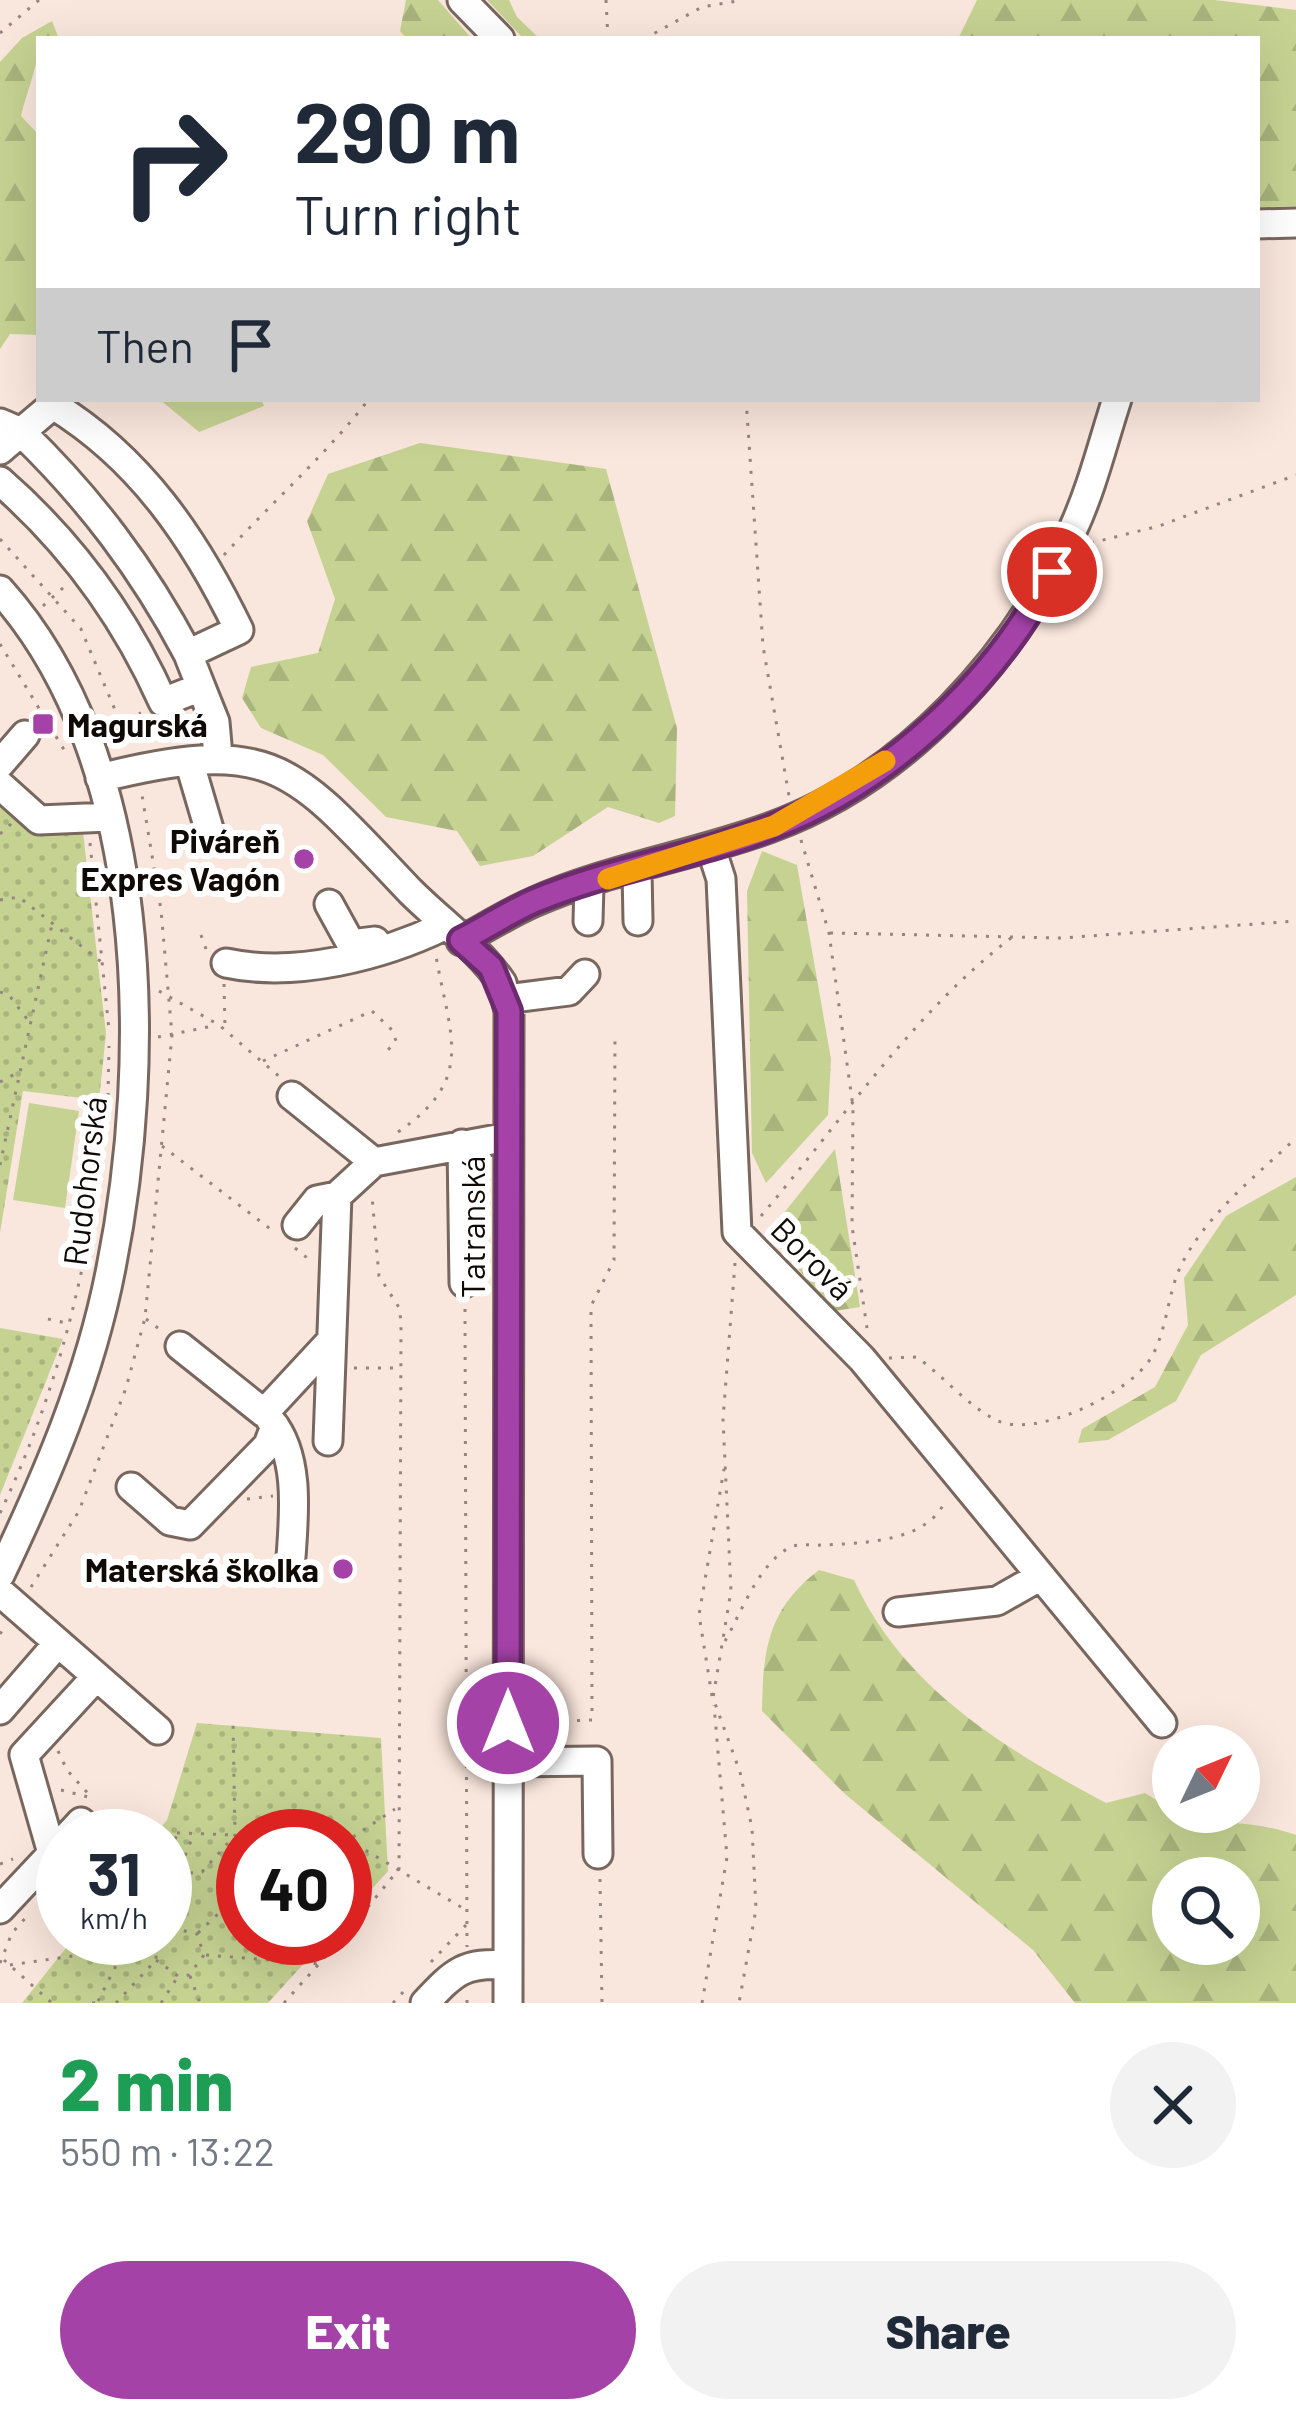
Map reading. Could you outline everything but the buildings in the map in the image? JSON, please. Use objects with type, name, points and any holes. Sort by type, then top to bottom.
[{"type":"street","points":[[462,0],[497,36]]},
{"type":"street","points":[[1260,224],[1296,223]]},
{"type":"street","points":[[226,975],[402,947],[711,848],[794,817],[860,780],[932,726],[992,662],[1039,598],[1065,545],[1116,402]]},
{"type":"street","points":[[188,654],[238,630],[210,571],[171,512],[94,430],[52,405],[7,435],[103,518],[152,586],[188,654],[215,722],[204,758],[212,838]]},
{"type":"street","points":[[0,481],[107,599],[138,646],[163,702],[201,687]]},
{"type":"street","name":"Rudohorská","points":[[0,590],[51,656],[73,700],[100,778],[98,818],[133,978],[133,1110],[101,1311],[57,1456],[0,1575]]},
{"type":"street","points":[[0,764],[25,735]]},
{"type":"street","points":[[100,778],[204,758],[287,773],[307,786],[446,933],[491,967],[506,999],[568,991],[581,984],[585,974]]},
{"type":"street","points":[[0,785],[39,820],[98,818]]},
{"type":"street","name":"Borová","points":[[711,848],[721,879],[746,1227],[874,1374],[1162,1723]]},
{"type":"street","points":[[637,870],[638,922]]},
{"type":"street","points":[[588,921],[589,885]]},
{"type":"street","points":[[329,904],[342,936],[359,946],[397,935],[421,902]]},
{"type":"street","name":"Tatranská","points":[[506,999],[508,2003]]},
{"type":"street","points":[[292,1096],[372,1170]]},
{"type":"street","points":[[297,1225],[317,1200],[337,1196],[372,1170],[462,1144],[508,1137]]},
{"type":"street","points":[[462,1144],[464,1283]]},
{"type":"street","points":[[328,1441],[337,1196]]},
{"type":"street","points":[[130,1487],[178,1526],[190,1525],[268,1445],[270,1420],[329,1343]]},
{"type":"street","points":[[181,1346],[284,1437],[292,1493],[291,1557]]},
{"type":"street","points":[[898,1612],[997,1601],[1041,1576]]},
{"type":"street","points":[[0,1592],[158,1730]]},
{"type":"street","points":[[0,1710],[58,1642]]},
{"type":"street","points":[[56,1809],[24,1755],[96,1676]]},
{"type":"street","points":[[508,1762],[597,1761],[598,1854]]},
{"type":"street","points":[[0,1909],[36,1871]]},
{"type":"street","points":[[425,2003],[450,1976],[475,1963],[508,1965]]},
{"type":"path","points":[[0,33],[39,0]]},
{"type":"path","points":[[606,0],[608,36]]},
{"type":"path","points":[[649,36],[702,7],[743,0]]},
{"type":"path","points":[[210,571],[273,500],[327,454],[367,402]]},
{"type":"path","points":[[746,402],[763,646],[778,757],[829,933],[853,1107],[852,1226],[868,1332]]},
{"type":"path","points":[[1065,545],[1159,526],[1296,475]]},
{"type":"path","points":[[0,539],[82,629],[132,752]]},
{"type":"path","points":[[43,606],[69,583]]},
{"type":"path","points":[[0,644],[68,758]]},
{"type":"path","points":[[103,727],[142,712]]},
{"type":"path","points":[[0,1513],[73,1324],[95,1211],[108,1101],[98,818]]},
{"type":"path","points":[[0,900],[19,897],[106,965]]},
{"type":"path","points":[[829,933],[1012,937],[1296,921]]},
{"type":"path","points":[[0,1166],[52,924]]},
{"type":"path","points":[[396,1134],[431,1110],[451,1080],[446,933]]},
{"type":"path","points":[[702,2003],[727,1857],[713,1698],[699,1616],[725,1462],[746,1227],[976,965],[1012,937]]},
{"type":"path","points":[[225,1030],[226,975]]},
{"type":"path","points":[[133,1040],[213,1025],[152,987]]},
{"type":"path","points":[[0,992],[9,995],[31,1025]]},
{"type":"path","points":[[261,1061],[372,1011],[392,1030],[396,1041],[388,1050]]},
{"type":"path","points":[[524,1723],[592,1720],[591,1306],[614,1260],[615,1034]]},
{"type":"path","points":[[0,1082],[18,1073]]},
{"type":"path","points":[[874,1374],[896,1354],[916,1357],[998,1421],[1023,1428],[1101,1398],[1131,1381],[1151,1357],[1180,1269],[1202,1236],[1296,1138]]},
{"type":"path","points":[[160,1145],[332,1278]]},
{"type":"path","points":[[372,1170],[379,1276],[400,1309],[401,1368],[399,1869],[372,1902]]},
{"type":"path","points":[[69,1207],[95,1211]]},
{"type":"path","points":[[372,1853],[468,1911],[464,1283]]},
{"type":"path","points":[[48,1319],[73,1324]]},
{"type":"path","points":[[357,1368],[401,1368]]},
{"type":"path","points":[[725,1462],[731,1592],[713,1698],[752,1828],[756,1909],[739,2003]]},
{"type":"path","points":[[722,1648],[774,1557],[793,1544],[846,1544],[906,1534],[935,1520],[950,1489]]},
{"type":"path","points":[[218,1497],[292,1493]]},
{"type":"path","points":[[233,1720],[235,1809]]},
{"type":"path","points":[[49,1728],[67,1770],[92,1798],[61,1790]]},
{"type":"path","points":[[372,1823],[398,1807]]},
{"type":"path","points":[[192,1838],[194,1833],[216,1834]]},
{"type":"path","points":[[598,1854],[602,2003]]},
{"type":"path","points":[[192,1873],[202,1872],[216,1856]]},
{"type":"path","points":[[36,1906],[12,1933],[1,1961],[52,2003]]},
{"type":"path","points":[[197,1934],[216,1916]]},
{"type":"path","points":[[192,1933],[197,1934]]},
{"type":"path","points":[[197,1934],[204,1955]]},
{"type":"path","points":[[204,1955],[216,1956]]},
{"type":"path","points":[[163,1965],[178,1976],[189,1975],[204,1955]]},
{"type":"path","points":[[10,1965],[36,1962]]},
{"type":"path","points":[[97,2002],[115,1965]]},
{"type":"path","points":[[116,2003],[151,1965]]},
{"type":"path","points":[[284,2003],[320,1965]]},
{"type":"path","points":[[189,1975],[200,2003]]},
{"type":"path","points":[[161,2003],[178,1976]]},
{"type":"green space","points":[[406,0],[438,0],[469,36],[404,36],[400,31]]},
{"type":"green space","points":[[487,0],[509,0],[517,17],[537,36],[521,36]]},
{"type":"green space","points":[[977,0],[1215,0],[1296,10],[1296,206],[1260,208],[1260,36],[959,36]]},
{"type":"green space","points":[[52,21],[58,36],[36,36],[35,68],[21,116],[36,132],[36,335],[10,334],[0,349],[0,62],[22,38]]},
{"type":"green space","points":[[163,402],[262,402],[264,406],[199,432]]},
{"type":"green space","points":[[420,443],[606,469],[677,728],[675,816],[659,823],[608,807],[533,856],[480,866],[457,831],[386,817],[323,755],[261,728],[242,698],[251,667],[318,653],[335,599],[307,521],[328,474]]},
{"type":"green space","points":[[0,804],[48,830],[83,832],[106,1034],[99,1100],[23,1091],[0,1233]]},
{"type":"green space","points":[[762,851],[797,865],[831,1059],[828,1115],[766,1183],[752,1153],[747,891]]},
{"type":"green space","points":[[29,1103],[79,1111],[65,1208],[13,1200]]},
{"type":"green space","points":[[835,1149],[860,1307],[834,1311],[776,1243],[772,1228]]},
{"type":"green space","points":[[1296,1177],[1296,1295],[1201,1355],[1176,1401],[1108,1440],[1078,1443],[1082,1429],[1155,1387],[1188,1325],[1184,1278],[1226,1216]]},
{"type":"green space","points":[[0,1328],[63,1339],[0,1495]]},
{"type":"green space","points":[[819,1570],[854,1580],[900,1653],[960,1712],[1031,1761],[1106,1803],[1145,1793],[1152,1797],[1152,1833],[1260,1833],[1260,1827],[1296,1835],[1296,2003],[1075,2003],[1033,1950],[845,1794],[762,1711],[767,1649],[789,1600]]},
{"type":"green space","points":[[197,1723],[381,1738],[388,1871],[372,1889],[372,1809],[216,1809],[216,1965],[302,1965],[268,2003],[22,2003],[52,1965],[192,1965],[192,1809],[170,1809]]},
{"type":"slow traffic","points":[[608,879],[774,826],[860,780],[885,761]]},
{"type":"place","name":"Magurská","points":[[43,724]]},
{"type":"place","name":"Piváreň Expres Vagón","points":[[304,859]]},
{"type":"place","name":"Materská školka","points":[[343,1569]]},
{"type":"route","points":[[508,1723],[509,1011],[502,983],[461,940],[535,901],[774,826],[860,780],[932,726],[992,662],[1039,598],[1052,572]]}]
